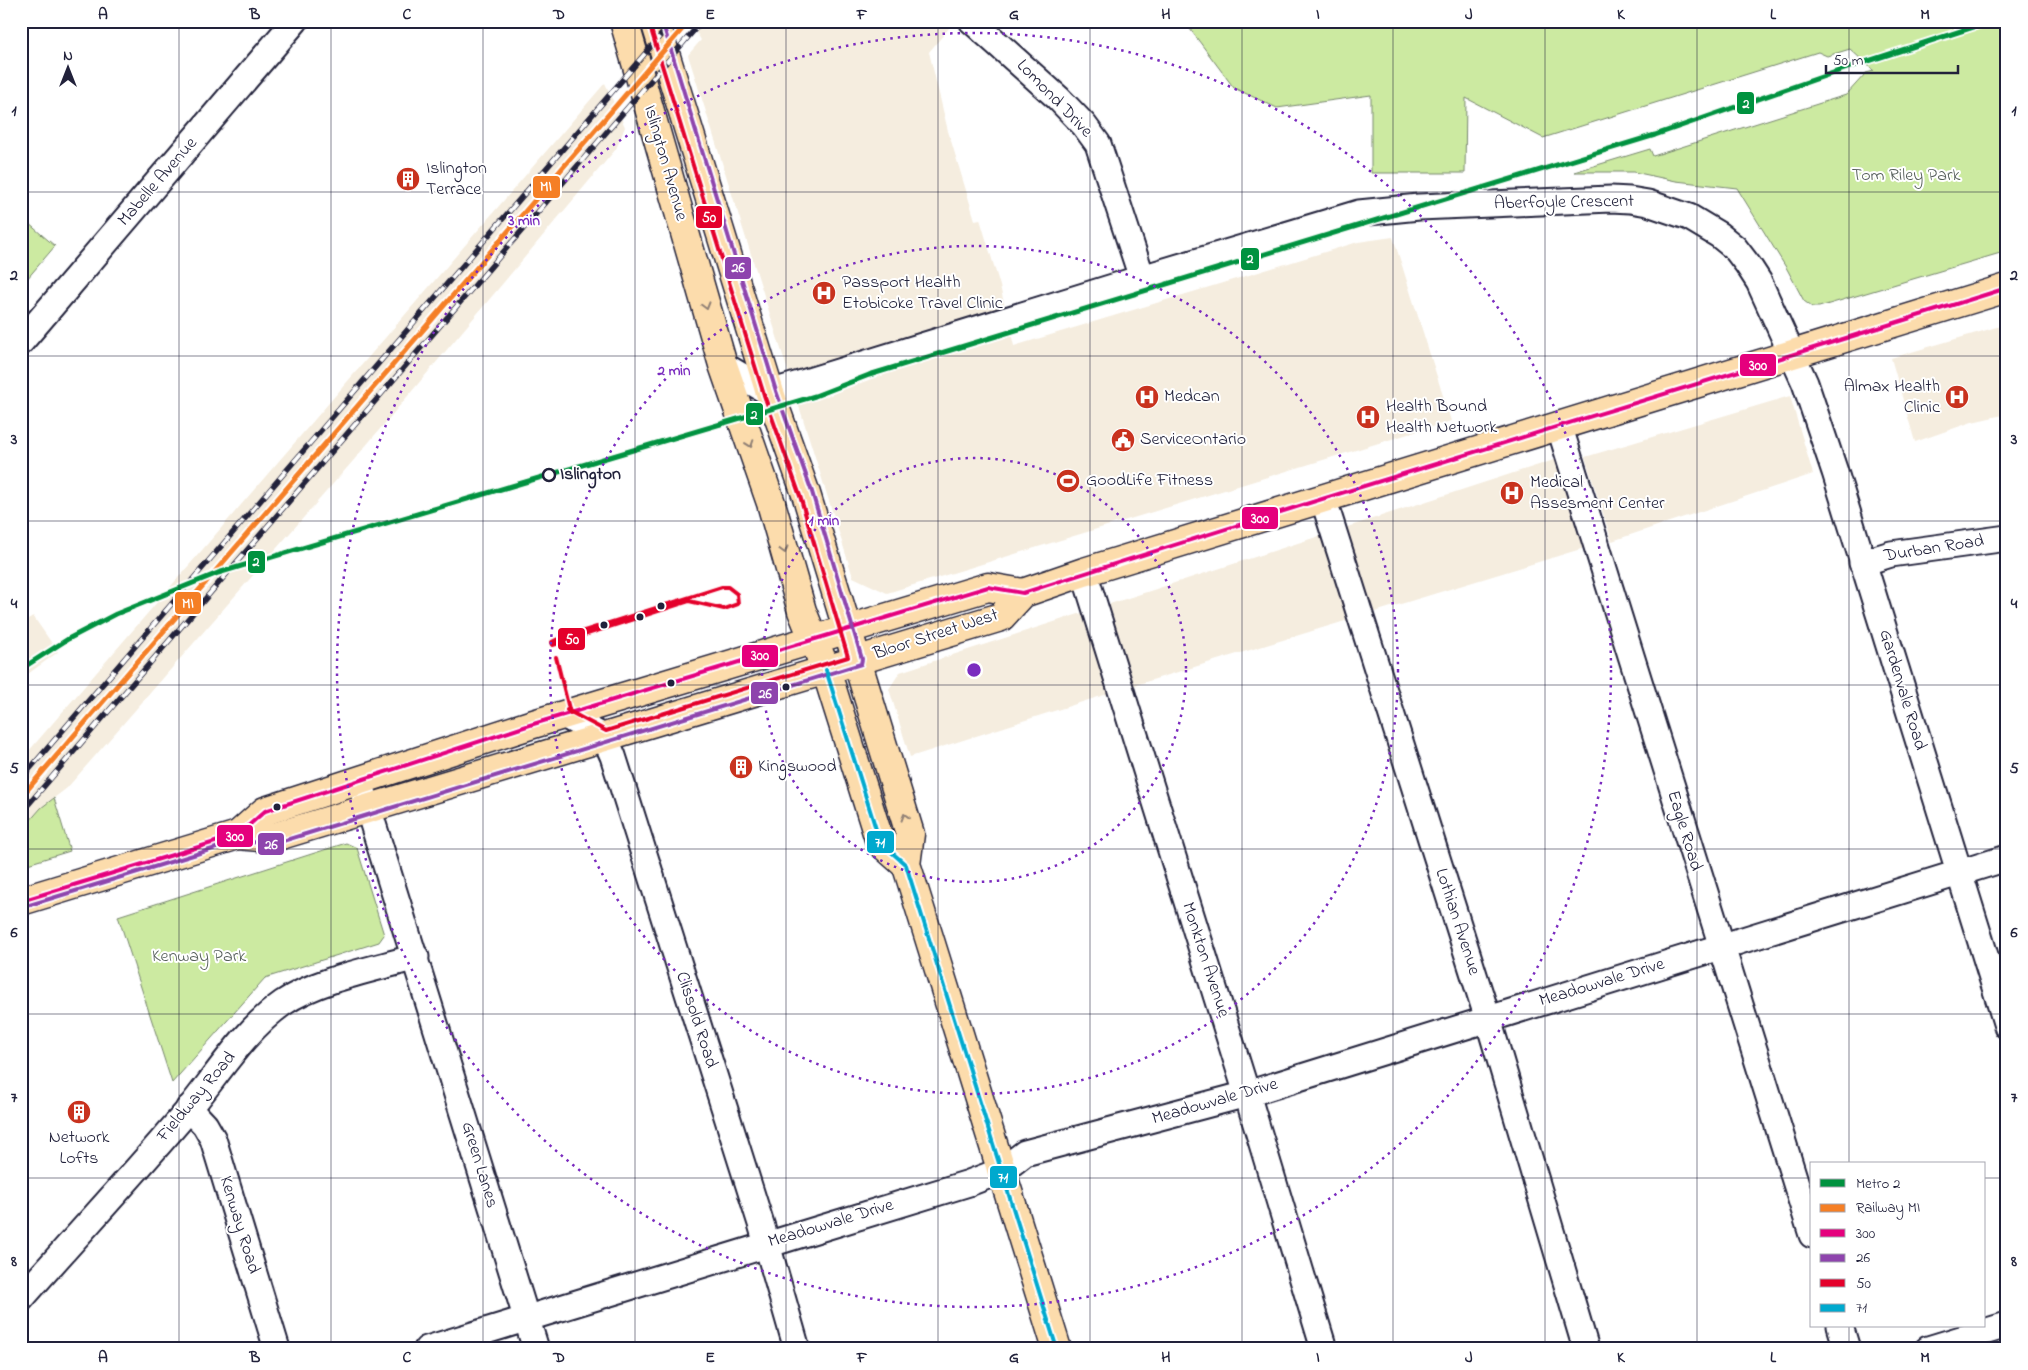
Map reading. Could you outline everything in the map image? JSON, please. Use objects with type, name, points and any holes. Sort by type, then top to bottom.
[{"type":"main road","name":"Islington Avenue","points":[[624,21],[723,365],[771,503],[802,611],[826,670],[880,842],[906,865]]},
{"type":"main road","name":"Islington Avenue","points":[[655,21],[770,393],[806,494],[846,630],[910,834],[906,865],[1003,1170],[1057,1349]]},
{"type":"main road","name":"Bloor Street West","points":[[21,902],[238,835],[271,838],[856,661],[1001,616],[1024,593],[1084,572],[2007,288]]},
{"type":"main road","points":[[771,503],[806,494]]},
{"type":"main road","name":"Bloor Street West","points":[[238,835],[266,811],[564,715],[988,587],[1024,593]]},
{"type":"street","name":"Mabelle Avenue","points":[[21,342],[295,21]]},
{"type":"street","name":"Lomond Drive","points":[[972,21],[1058,98],[1084,125],[1098,144],[1142,278]]},
{"type":"street","name":"Aberfoyle Crescent","points":[[770,393],[1359,213],[1428,207],[1630,200],[1648,203],[1690,217],[1735,248],[1760,282],[1793,355]]},
{"type":"street","name":"Gardenvale Road","points":[[1793,355],[1806,383],[1824,436],[2007,1026]]},
{"type":"street","points":[[723,365],[770,393]]},
{"type":"street","name":"Eagle Road","points":[[1559,425],[1810,1230]]},
{"type":"street","name":"Lothian Avenue","points":[[1323,498],[1488,1019],[1586,1349]]},
{"type":"street","name":"Durban Road","points":[[1862,563],[1892,554],[2007,538]]},
{"type":"street","name":"Monkton Avenue","points":[[1084,572],[1247,1094],[1324,1349]]},
{"type":"street","points":[[564,715],[605,738]]},
{"type":"street","name":"Clissold Road","points":[[605,738],[614,756],[767,1243],[797,1349]]},
{"type":"street","name":"Green Lanes","points":[[360,782],[416,957],[536,1349]]},
{"type":"street","name":"Meadowvale Drive","points":[[427,1349],[767,1243],[969,1183],[1003,1170],[1025,1153],[1247,1094],[2007,858]]},
{"type":"street","name":"Fieldway Road","points":[[21,1299],[189,1108],[234,1052],[283,1004],[315,987],[416,957]]},
{"type":"street","name":"Kenway Road","points":[[189,1108],[205,1125],[213,1139],[277,1349]]},
{"type":"street","points":[[1928,1349],[2007,1325]]},
{"type":"street","points":[[1841,1328],[1848,1349]]},
{"type":"shaded area","points":[[689,21],[955,21],[929,52],[948,131],[975,220],[980,219],[1000,286],[1014,346],[1358,242],[1393,237],[1451,421],[887,593],[853,577],[688,55],[701,40]]},
{"type":"shaded area","points":[[605,83],[625,127],[616,149],[353,461],[67,788],[41,808],[21,831],[21,760]]},
{"type":"shaded area","points":[[2007,324],[2007,414],[1972,422],[1915,442],[1891,358]]},
{"type":"shaded area","points":[[1790,396],[1813,474],[1612,541],[1585,457]]},
{"type":"shaded area","points":[[1557,459],[1584,548],[1142,683],[910,757],[889,689],[900,672]]},
{"type":"shaded area","points":[[33,616],[58,652],[21,679],[21,623]]},
{"type":"green space","name":"Tom Riley Park","points":[[1184,21],[2007,21],[2007,251],[1819,307],[1812,307],[1804,301],[1787,269],[1737,188],[1676,181],[1634,172],[1574,172],[1650,149],[1653,156],[1846,95],[1866,73],[1874,71],[1850,49],[1827,56],[1818,52],[1543,138],[1466,98],[1465,173],[1371,173],[1371,95],[1277,108],[1234,88]]},
{"type":"green space","points":[[21,217],[55,246],[21,286]]},
{"type":"green space","points":[[54,798],[70,851],[21,866],[21,831],[41,808]]},
{"type":"green space","name":"Kenway Park","points":[[346,843],[357,848],[384,935],[379,942],[265,978],[172,1083],[118,916]]},
{"type":"railway","points":[[21,779],[673,21]]},
{"type":"railway","points":[[21,813],[702,21]]},
{"type":"metro line","name":"2","points":[[21,669],[68,639],[116,614],[218,573],[815,396],[869,375],[1655,135],[1856,65],[1992,21]]},
{"type":"rail line","name":"MI","points":[[21,797],[689,21]]},
{"type":"transit line","name":"26","points":[[23,907],[239,841],[273,844],[861,664],[862,659],[812,492],[776,391],[662,21]]},
{"type":"transit line","name":"50","points":[[567,710],[606,731],[848,657],[800,496],[764,395],[649,23]]},
{"type":"transit line","name":"300","points":[[21,901],[238,835],[265,811],[530,725],[988,587],[1023,593],[2007,288]]},
{"type":"transit line","name":"50","points":[[722,587],[728,587],[737,594],[738,604],[724,609],[689,601],[553,645],[552,642],[556,640],[722,587]]},
{"type":"transit line","name":"50","points":[[556,657],[570,713]]},
{"type":"transit line","name":"71","points":[[826,670],[880,842],[906,865],[1057,1349]]},
{"type":"place","name":"Islington Terrace","points":[[408,179]]},
{"type":"place","name":"Passport Health Etobicoke Travel Clinic","points":[[824,293]]},
{"type":"place","name":"Medcan","points":[[1147,397]]},
{"type":"place","name":"Almax Health Clinic","points":[[1957,397]]},
{"type":"place","name":"Health Bound Health Network","points":[[1368,417]]},
{"type":"place","name":"ServiceOntario","points":[[1123,440]]},
{"type":"place","name":"Islington","points":[[549,475]]},
{"type":"place","name":"GoodLife Fitness","points":[[1068,481]]},
{"type":"place","name":"Medical Assesment Center","points":[[1512,493]]},
{"type":"place","name":"Kingswood","points":[[741,767]]},
{"type":"place","name":"Network Lofts","points":[[79,1112]]}]
